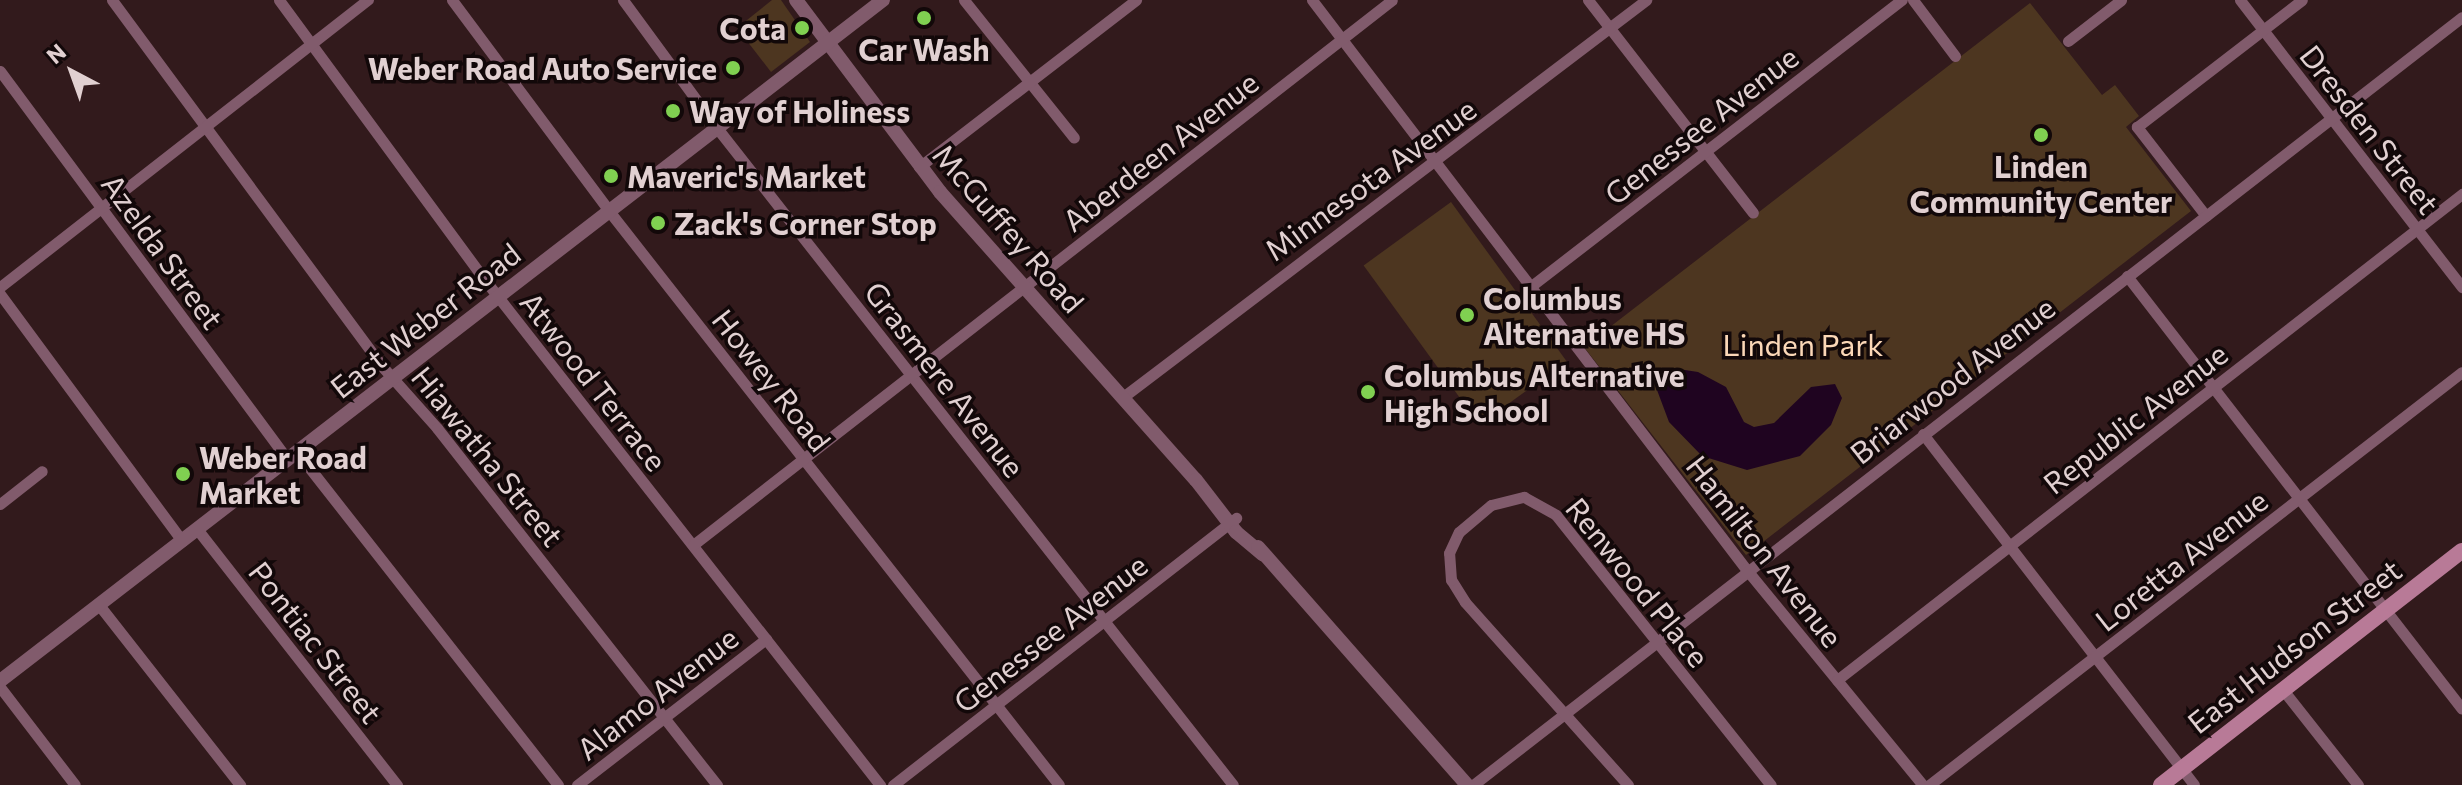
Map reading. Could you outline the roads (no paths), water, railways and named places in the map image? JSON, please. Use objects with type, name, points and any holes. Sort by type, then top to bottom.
[{"type":"main road","name":"East Hudson Street","points":[[2161,785],[2462,551]]},
{"type":"street","name":"Hiawatha Street","points":[[112,0],[394,377],[717,785]]},
{"type":"street","name":"Atwood Terrace","points":[[279,0],[498,297],[880,785]]},
{"type":"street","points":[[0,287],[368,0]]},
{"type":"street","name":"Howey Road","points":[[452,0],[609,211],[1059,785]]},
{"type":"street","name":"Grasmere Avenue","points":[[623,0],[717,128],[1233,785]]},
{"type":"street","name":"McGuffey Road","points":[[796,0],[919,167],[1470,785]]},
{"type":"street","name":"East Weber Road","points":[[0,684],[883,0]]},
{"type":"street","points":[[964,0],[1074,138]]},
{"type":"street","points":[[919,167],[1136,0]]},
{"type":"street","name":"Hamilton Avenue","points":[[1312,0],[1746,569],[1926,785]]},
{"type":"street","name":"Aberdeen Avenue","points":[[693,545],[913,377],[1392,0]]},
{"type":"street","points":[[1588,0],[1753,213]]},
{"type":"street","name":"Minnesota Avenue","points":[[1123,397],[1646,0]]},
{"type":"street","name":"Genessee Avenue","points":[[1530,287],[1902,0]]},
{"type":"street","points":[[1913,0],[1955,56]]},
{"type":"street","points":[[2068,41],[2121,0]]},
{"type":"street","name":"Dresden Street","points":[[2240,0],[2462,287]]},
{"type":"street","points":[[2206,216],[2137,127],[2302,0]]},
{"type":"street","name":"Briarwood Avenue","points":[[1470,785],[2462,17]]},
{"type":"street","name":"Azelda Street","points":[[0,71],[101,209],[292,456],[558,785]]},
{"type":"street","name":"Republic Avenue","points":[[1837,680],[2462,194]]},
{"type":"street","points":[[2127,276],[2462,709]]},
{"type":"street","points":[[0,294],[182,541]]},
{"type":"street","name":"Loretta Avenue","points":[[1926,785],[2462,372]]},
{"type":"street","points":[[1923,434],[2194,785]]},
{"type":"street","points":[[0,504],[42,471]]},
{"type":"street","name":"Renwood Place","points":[[1565,713],[1465,602],[1451,580],[1449,553],[1459,532],[1491,505],[1511,497],[1536,500],[1556,515],[1654,642],[1771,785]]},
{"type":"street","name":"Genessee Avenue","points":[[893,785],[1232,521]]},
{"type":"street","name":"Pontiac Street","points":[[197,529],[397,785]]},
{"type":"street","points":[[99,605],[240,785]]},
{"type":"street","name":"Alamo Avenue","points":[[577,785],[766,639]]},
{"type":"street","points":[[0,684],[75,785]]},
{"type":"street","points":[[2283,690],[2358,785]]},
{"type":"street","points":[[1565,713],[1628,785]]},
{"type":"place","name":"Car Wash","points":[[924,18]]},
{"type":"place","name":"Cota","points":[[802,28]]},
{"type":"place","name":"Weber Road Auto Service","points":[[733,68]]},
{"type":"place","name":"Way of Holiness","points":[[673,111]]},
{"type":"place","name":"Linden Community Center","points":[[2041,135]]},
{"type":"place","name":"Maveric's Market","points":[[611,176]]},
{"type":"place","name":"Zack's Corner Stop","points":[[658,223]]},
{"type":"place","name":"Columbus Alternative HS","points":[[1467,315]]},
{"type":"place","name":"Columbus Alternative High School","points":[[1368,392]]},
{"type":"place","name":"Weber Road Market","points":[[183,474]]},
{"type":"park label","name":"Linden Park","points":[[1803,344]]}]
